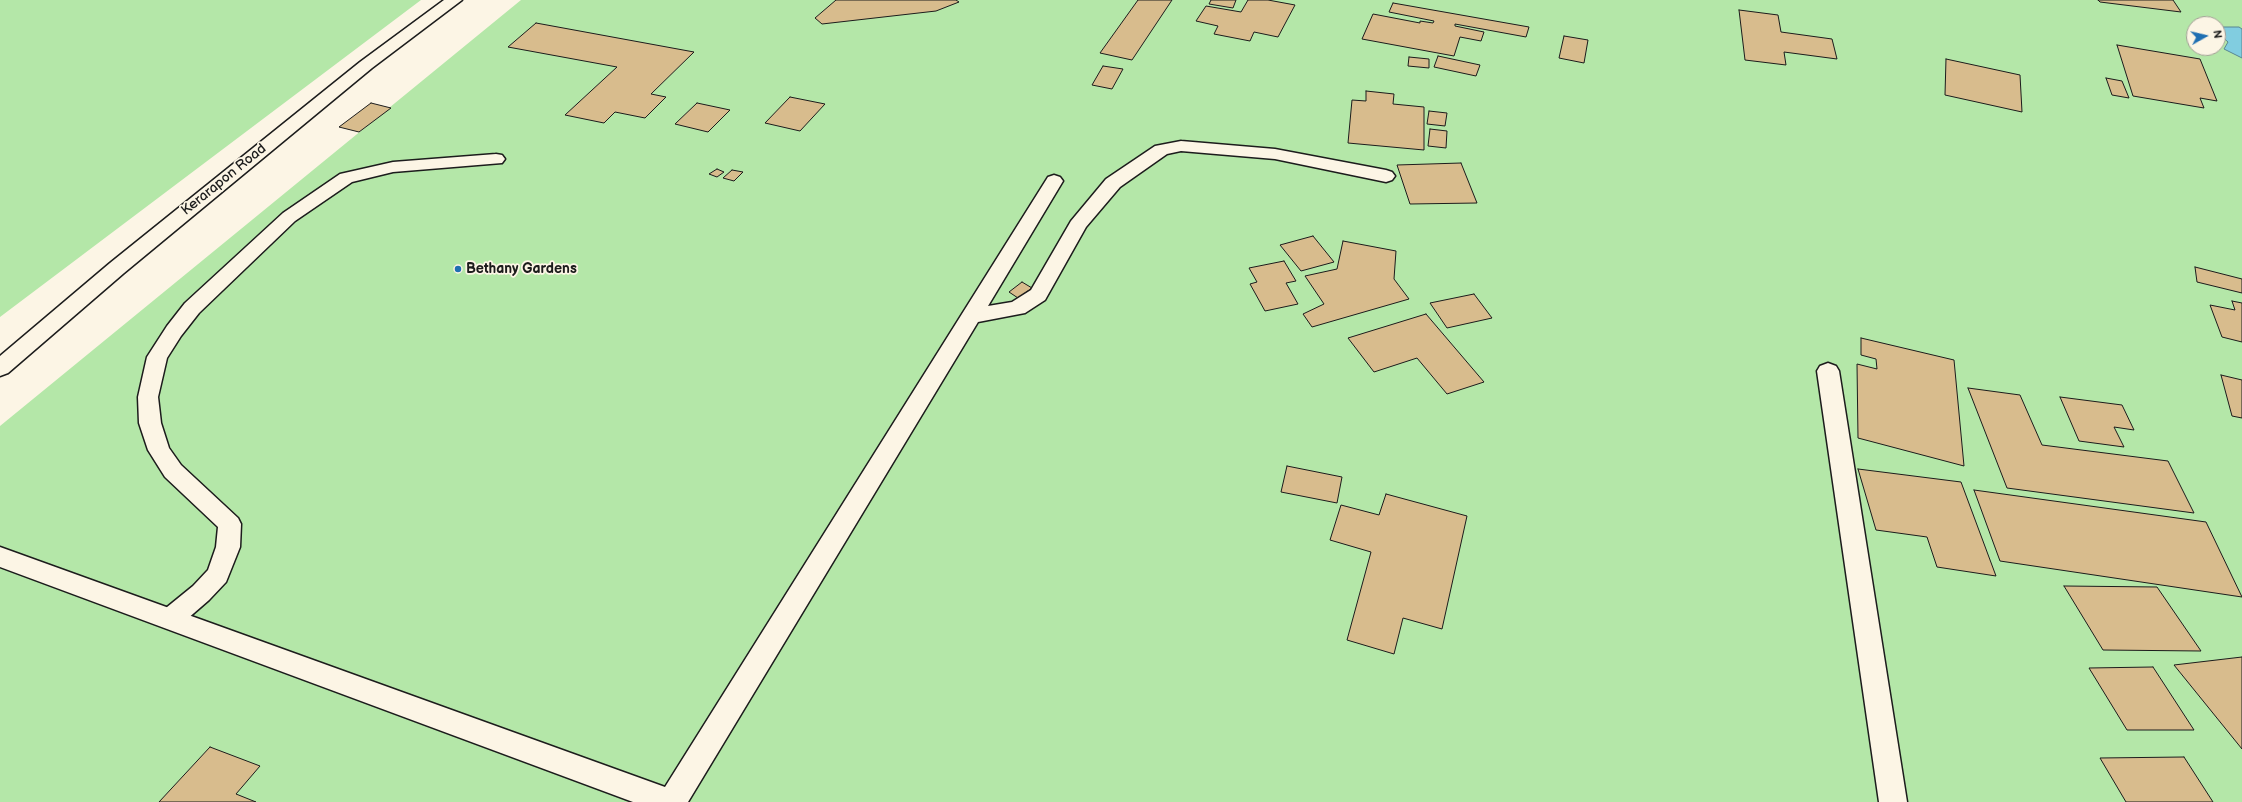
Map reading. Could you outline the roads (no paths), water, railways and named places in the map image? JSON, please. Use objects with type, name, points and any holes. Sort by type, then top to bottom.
[{"type":"street","name":"Kerarapon Road","points":[[0,368],[117,268],[366,65],[454,0]]},
{"type":"street","points":[[971,316],[1018,308],[1038,295],[1058,263],[1078,226],[1113,183],[1161,150],[1181,146],[1220,148],[1275,154],[1386,176]]},
{"type":"street","points":[[0,557],[671,802],[1054,181]]},
{"type":"street","points":[[1828,371],[1893,802]]},
{"type":"lane","points":[[170,619],[201,593],[218,575],[228,547],[230,524],[173,471],[159,450],[150,423],[148,397],[157,357],[174,331],[192,308],[289,217],[346,178],[393,167],[496,160]]},
{"type":"water","points":[[2226,27],[2239,27],[2242,29],[2242,58],[2226,50],[2228,42],[2226,40]]},
{"type":"place","name":"Bethany Gardens","points":[[458,269]]}]
